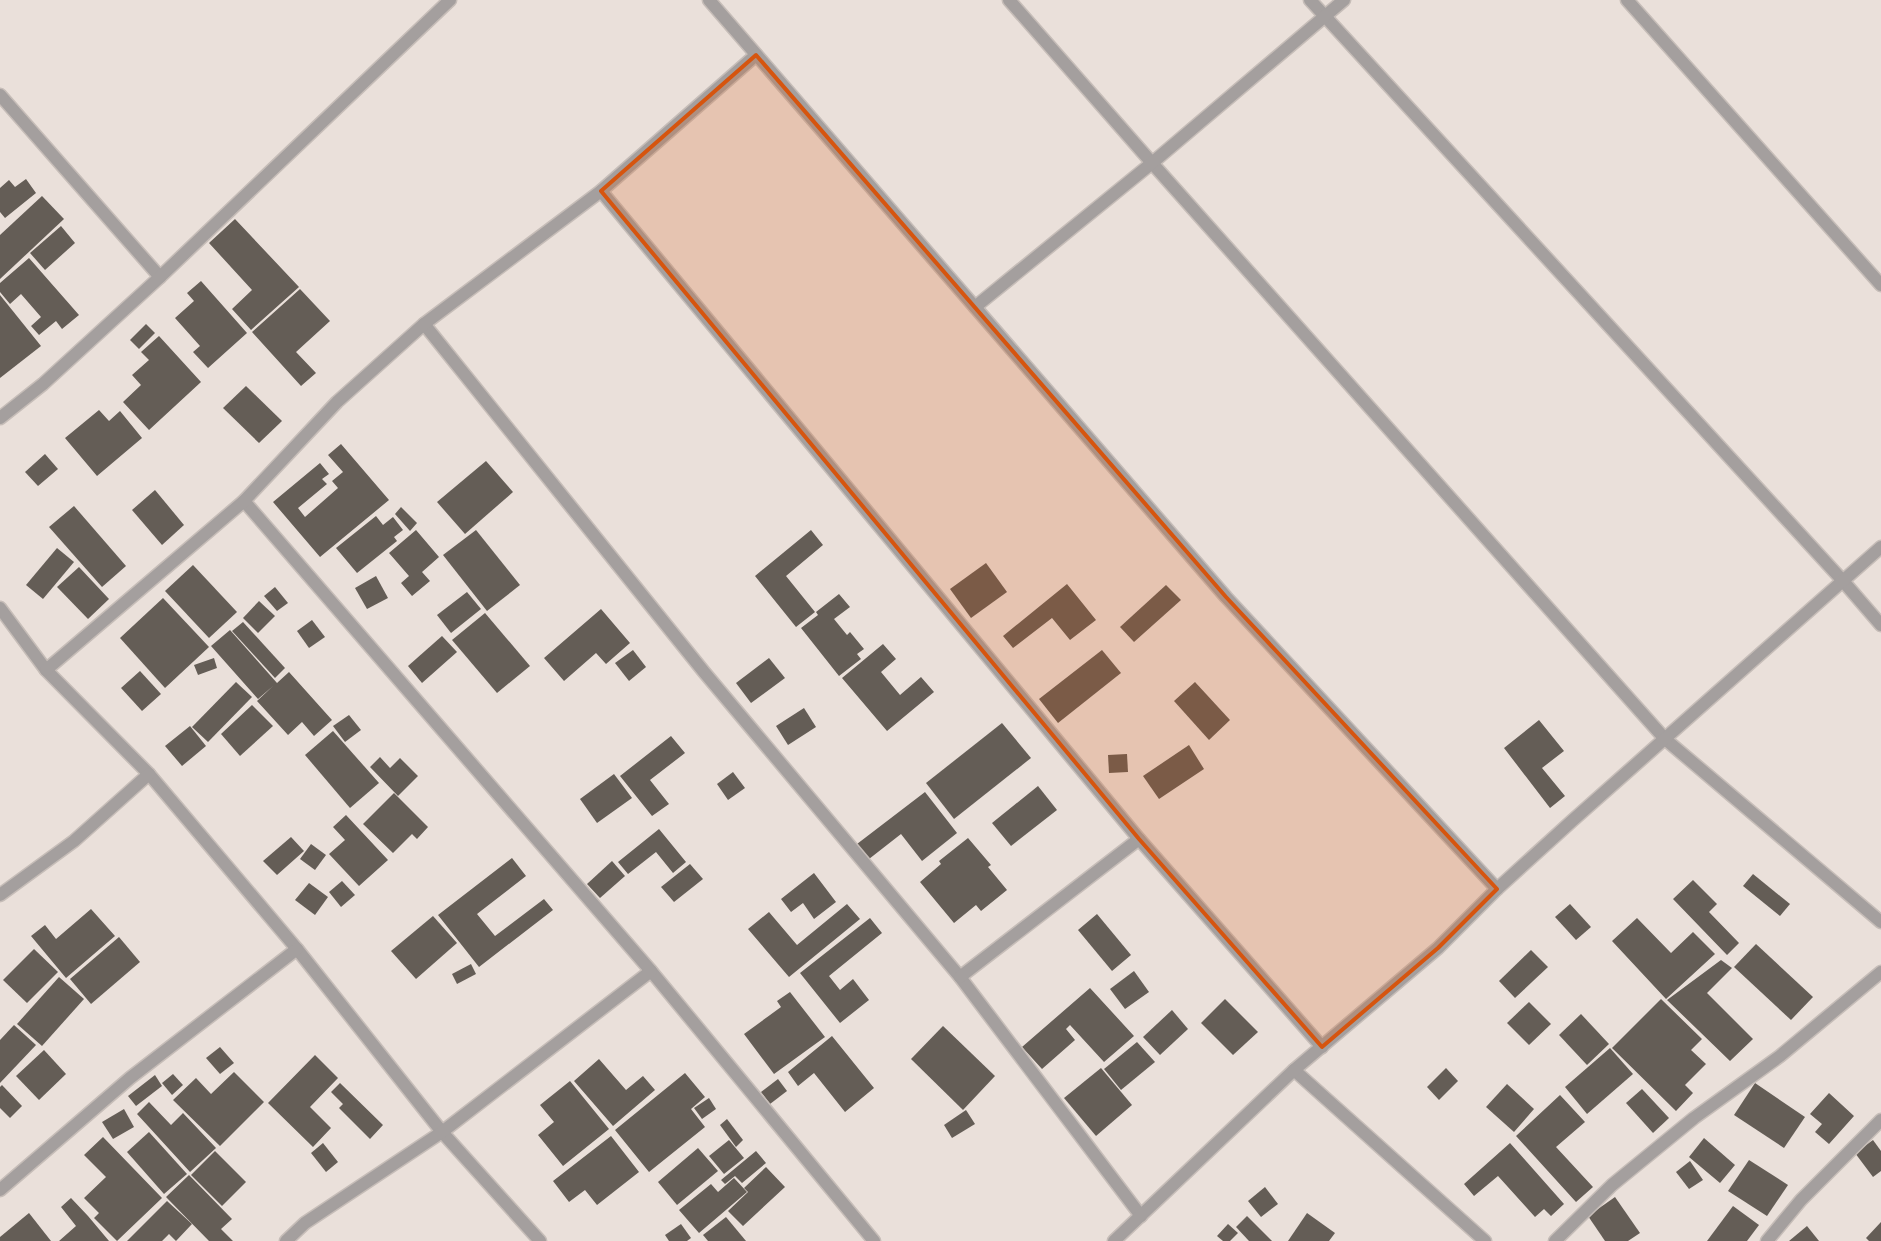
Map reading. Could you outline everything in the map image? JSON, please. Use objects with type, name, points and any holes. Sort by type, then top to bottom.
[{"type":"street","points":[[0,418],[43,384],[160,277],[450,0]]},
{"type":"street","points":[[709,0],[1226,597],[1497,890]]},
{"type":"street","points":[[1010,0],[1152,163],[1665,739],[1881,922]]},
{"type":"street","points":[[1310,0],[1843,581],[1881,625]]},
{"type":"street","points":[[975,307],[1152,163],[1344,0]]},
{"type":"street","points":[[1627,0],[1881,285]]},
{"type":"street","points":[[46,670],[244,501],[337,402],[424,324],[601,191],[756,54]]},
{"type":"street","points":[[0,95],[160,277]]},
{"type":"street","points":[[601,191],[1139,839],[1322,1047]]},
{"type":"street","points":[[424,324],[704,672],[960,977],[1141,1216]]},
{"type":"street","points":[[244,501],[651,971],[874,1241]]},
{"type":"street","points":[[1114,1241],[1294,1070],[1438,948],[1497,890],[1881,547]]},
{"type":"street","points":[[0,608],[46,670],[149,774],[297,949],[442,1132],[540,1241]]},
{"type":"street","points":[[0,895],[74,842],[149,774]]},
{"type":"street","points":[[960,977],[1139,839]]},
{"type":"street","points":[[0,1190],[130,1078],[297,949]]},
{"type":"street","points":[[286,1241],[306,1223],[442,1132],[651,971]]},
{"type":"street","points":[[1555,1241],[1612,1185],[1694,1118],[1780,1056],[1881,972]]},
{"type":"street","points":[[1294,1070],[1485,1241]]},
{"type":"street","points":[[1767,1241],[1801,1200],[1881,1120]]},
{"type":"highlighted area","points":[[756,55],[1226,597],[1497,889],[1438,948],[1322,1047],[1139,839],[601,191]]},
{"type":"building","points":[[26,179],[36,193],[5,218],[0,212],[0,188],[9,180],[15,187]]},
{"type":"building","points":[[42,196],[64,219],[0,279],[0,235]]},
{"type":"building","points":[[235,219],[299,287],[251,330],[232,309],[252,290],[209,243]]},
{"type":"building","points":[[61,226],[75,243],[45,270],[30,253]]},
{"type":"building","points":[[29,258],[79,315],[62,329],[56,321],[39,335],[31,326],[41,317],[21,294],[10,304],[0,292],[0,283]]},
{"type":"building","points":[[201,281],[247,333],[208,368],[193,352],[200,346],[175,318],[194,301],[187,293]]},
{"type":"building","points":[[300,289],[330,321],[296,352],[316,373],[301,386],[252,332]]},
{"type":"building","points":[[0,295],[41,346],[0,378]]},
{"type":"building","points":[[146,324],[155,333],[139,349],[130,340]]},
{"type":"building","points":[[159,336],[201,382],[149,430],[123,402],[141,385],[132,375],[149,360],[141,352]]},
{"type":"building","points":[[246,386],[282,421],[259,443],[223,408]]},
{"type":"building","points":[[99,410],[109,421],[120,411],[142,438],[97,476],[65,438]]},
{"type":"building","points":[[341,444],[389,500],[320,557],[273,502],[320,463],[329,474],[322,479],[327,484],[298,508],[305,517],[338,488],[332,481],[343,472],[328,455]]},
{"type":"building","points":[[45,454],[58,469],[38,486],[25,472]]},
{"type":"building","points":[[486,461],[513,492],[465,534],[437,502]]},
{"type":"building","points":[[155,490],[184,525],[162,545],[132,510]]},
{"type":"building","points":[[74,506],[126,566],[102,587],[49,527]]},
{"type":"building","points":[[401,507],[417,523],[410,531],[395,514]]},
{"type":"building","points":[[376,516],[383,525],[393,517],[403,530],[394,537],[397,541],[357,573],[336,548]]},
{"type":"building","points":[[416,530],[439,557],[422,572],[430,581],[412,596],[401,583],[409,576],[389,553]]},
{"type":"building","points":[[476,530],[520,585],[487,611],[443,555]]},
{"type":"building","points":[[811,530],[823,545],[786,576],[815,612],[796,627],[755,576]]},
{"type":"building","points":[[57,548],[74,562],[43,599],[26,585]]},
{"type":"building","points":[[986,563],[1007,592],[971,618],[950,589]]},
{"type":"building","points":[[193,565],[237,612],[209,638],[165,591]]},
{"type":"building","points":[[79,567],[109,599],[88,619],[57,587]]},
{"type":"building","points":[[376,576],[388,598],[367,609],[355,588]]},
{"type":"building","points":[[1067,584],[1096,620],[1070,640],[1052,618],[1013,648],[1003,636]]},
{"type":"building","points":[[1166,585],[1181,600],[1134,642],[1120,627]]},
{"type":"building","points":[[275,587],[288,603],[277,611],[264,596]]},
{"type":"building","points":[[467,592],[481,609],[451,633],[437,615]]},
{"type":"building","points":[[839,594],[850,607],[834,619],[847,635],[850,632],[864,649],[857,654],[861,659],[839,676],[801,628],[818,615],[816,612]]},
{"type":"building","points":[[163,598],[209,647],[165,688],[120,638]]},
{"type":"building","points":[[259,601],[275,616],[258,633],[243,618]]},
{"type":"building","points":[[601,609],[630,643],[606,664],[596,653],[564,681],[544,658]]},
{"type":"building","points":[[485,613],[530,666],[497,693],[452,640]]},
{"type":"building","points":[[312,620],[325,637],[309,648],[297,631]]},
{"type":"building","points":[[243,622],[285,668],[275,678],[232,631]]},
{"type":"building","points":[[230,630],[277,683],[289,672],[332,720],[314,736],[302,722],[288,735],[257,701],[273,686],[258,699],[211,646]]},
{"type":"building","points":[[442,636],[457,652],[422,683],[408,666]]},
{"type":"building","points":[[883,644],[896,659],[881,672],[900,695],[921,677],[934,692],[887,731],[842,678]]},
{"type":"building","points":[[633,650],[646,667],[629,681],[615,663]]},
{"type":"building","points":[[1102,650],[1121,673],[1058,723],[1039,699]]},
{"type":"building","points":[[214,658],[217,668],[198,675],[194,665]]},
{"type":"building","points":[[769,658],[785,678],[751,703],[736,683]]},
{"type":"building","points":[[140,671],[161,694],[142,711],[121,688]]},
{"type":"building","points":[[236,682],[252,697],[208,742],[192,727]]},
{"type":"building","points":[[1195,682],[1230,720],[1209,740],[1174,701]]},
{"type":"building","points":[[252,705],[273,726],[240,756],[221,734]]},
{"type":"building","points":[[804,708],[816,727],[788,745],[776,726]]},
{"type":"building","points":[[349,715],[361,730],[345,742],[333,726]]},
{"type":"building","points":[[1539,720],[1564,751],[1542,768],[1565,796],[1550,808],[1504,748]]},
{"type":"building","points":[[1002,723],[1031,758],[954,819],[926,783]]},
{"type":"building","points":[[190,726],[206,746],[182,766],[165,746]]},
{"type":"building","points":[[333,731],[379,783],[350,808],[305,755]]},
{"type":"building","points":[[671,736],[685,753],[650,780],[669,804],[652,816],[620,776]]},
{"type":"building","points":[[1189,745],[1204,769],[1159,799],[1143,776]]},
{"type":"building","points":[[1127,754],[1128,772],[1109,773],[1108,755]]},
{"type":"building","points":[[380,757],[390,768],[400,758],[418,776],[398,796],[370,767]]},
{"type":"building","points":[[733,772],[745,788],[728,800],[717,784]]},
{"type":"building","points":[[614,774],[632,798],[597,823],[580,799]]},
{"type":"building","points":[[1038,786],[1057,810],[1011,846],[992,823]]},
{"type":"building","points":[[925,792],[957,833],[922,861],[901,834],[869,859],[857,844]]},
{"type":"building","points":[[394,793],[428,827],[417,839],[412,834],[393,853],[363,824]]},
{"type":"building","points":[[346,815],[388,860],[359,886],[329,854],[345,840],[333,827]]},
{"type":"building","points":[[659,829],[686,862],[673,873],[656,852],[628,874],[618,862]]},
{"type":"building","points":[[291,837],[304,851],[277,875],[263,861]]},
{"type":"building","points":[[968,838],[991,865],[988,867],[1007,890],[981,911],[976,905],[954,923],[920,882],[941,864],[939,861]]},
{"type":"building","points":[[311,844],[326,855],[315,870],[300,859]]},
{"type":"building","points":[[512,858],[526,876],[477,914],[495,936],[544,899],[553,910],[479,967],[438,915]]},
{"type":"building","points":[[612,861],[625,876],[600,898],[587,884]]},
{"type":"building","points":[[690,864],[703,879],[674,902],[661,887]]},
{"type":"building","points":[[814,873],[836,902],[814,919],[803,903],[791,912],[781,899]]},
{"type":"building","points":[[1753,874],[1790,904],[1780,916],[1743,886]]},
{"type":"building","points":[[1693,880],[1717,904],[1709,912],[1739,943],[1727,955],[1673,899]]},
{"type":"building","points":[[342,881],[355,895],[341,907],[329,892]]},
{"type":"building","points":[[309,883],[328,897],[315,915],[295,900]]},
{"type":"building","points":[[847,904],[860,919],[789,977],[748,929],[769,912],[797,945]]},
{"type":"building","points":[[1570,904],[1591,927],[1576,940],[1555,917]]},
{"type":"building","points":[[91,909],[115,936],[66,978],[31,936],[45,925],[56,939]]},
{"type":"building","points":[[1097,914],[1131,955],[1112,971],[1078,930]]},
{"type":"building","points":[[433,916],[457,943],[416,979],[391,951]]},
{"type":"building","points":[[870,918],[882,933],[829,976],[840,990],[853,979],[869,1000],[840,1023],[800,973]]},
{"type":"building","points":[[1637,918],[1671,953],[1693,932],[1715,954],[1666,999],[1612,941]]},
{"type":"building","points":[[119,937],[140,962],[91,1004],[70,979]]},
{"type":"building","points":[[1756,944],[1813,997],[1791,1020],[1734,967]]},
{"type":"building","points":[[34,949],[58,972],[27,1003],[3,980]]},
{"type":"building","points":[[1531,950],[1548,967],[1515,998],[1499,981]]},
{"type":"building","points":[[1721,960],[1732,968],[1707,993],[1753,1039],[1730,1061],[1667,1000]]},
{"type":"building","points":[[471,964],[476,974],[457,984],[452,974]]},
{"type":"building","points":[[1134,971],[1149,992],[1125,1009],[1110,989]]},
{"type":"building","points":[[59,977],[84,999],[42,1046],[17,1024]]},
{"type":"building","points":[[1090,988],[1134,1036],[1104,1062],[1070,1025],[1066,1029],[1075,1040],[1042,1069],[1022,1047]]},
{"type":"building","points":[[790,992],[825,1037],[774,1074],[744,1034],[781,1007],[777,1001]]},
{"type":"building","points":[[1225,999],[1258,1032],[1233,1055],[1201,1023]]},
{"type":"building","points":[[1661,999],[1702,1039],[1691,1050],[1706,1064],[1685,1085],[1693,1093],[1676,1111],[1612,1048]]},
{"type":"building","points":[[1529,1002],[1551,1024],[1529,1045],[1507,1023]]},
{"type":"building","points":[[1172,1010],[1188,1029],[1160,1055],[1143,1037]]},
{"type":"building","points":[[1581,1014],[1609,1044],[1587,1065],[1559,1035]]},
{"type":"building","points":[[14,1025],[36,1045],[0,1083],[0,1040]]},
{"type":"building","points":[[943,1026],[995,1076],[963,1110],[911,1059]]},
{"type":"building","points":[[832,1036],[874,1088],[845,1112],[814,1073],[798,1086],[788,1072]]},
{"type":"building","points":[[1137,1042],[1155,1062],[1121,1090],[1104,1069]]},
{"type":"building","points":[[220,1047],[234,1063],[220,1074],[206,1058]]},
{"type":"building","points":[[1610,1048],[1633,1074],[1587,1114],[1565,1087]]},
{"type":"building","points":[[44,1050],[66,1074],[39,1100],[16,1076]]},
{"type":"building","points":[[315,1055],[338,1078],[310,1107],[331,1128],[313,1147],[268,1103]]},
{"type":"building","points":[[599,1059],[626,1090],[643,1076],[655,1090],[613,1126],[574,1081]]},
{"type":"building","points":[[1101,1068],[1132,1105],[1096,1136],[1064,1098]]},
{"type":"building","points":[[1446,1068],[1458,1081],[1439,1100],[1427,1087]]},
{"type":"building","points":[[234,1072],[264,1102],[220,1146],[173,1100],[196,1078],[211,1094]]},
{"type":"building","points":[[685,1073],[705,1097],[691,1109],[705,1127],[649,1172],[615,1130]]},
{"type":"building","points":[[173,1074],[183,1085],[172,1095],[162,1083]]},
{"type":"building","points":[[155,1075],[162,1086],[136,1106],[128,1096]]},
{"type":"building","points":[[778,1079],[787,1091],[770,1104],[761,1092]]},
{"type":"building","points":[[570,1081],[609,1129],[563,1166],[538,1135],[554,1122],[540,1105]]},
{"type":"building","points":[[340,1083],[383,1125],[370,1139],[339,1108],[343,1104],[331,1092]]},
{"type":"building","points":[[1755,1083],[1805,1117],[1784,1148],[1734,1115]]},
{"type":"building","points":[[1507,1084],[1534,1109],[1514,1132],[1486,1107]]},
{"type":"building","points":[[2,1085],[22,1106],[10,1118],[0,1108],[0,1087]]},
{"type":"building","points":[[1642,1089],[1669,1118],[1653,1133],[1626,1103]]},
{"type":"building","points":[[1829,1093],[1854,1116],[1829,1144],[1815,1132],[1822,1124],[1810,1114]]},
{"type":"building","points":[[1560,1095],[1585,1122],[1556,1147],[1593,1187],[1576,1202],[1516,1136]]},
{"type":"building","points":[[709,1098],[716,1109],[702,1119],[694,1108]]},
{"type":"building","points":[[149,1102],[171,1125],[183,1113],[216,1148],[190,1172],[137,1114]]},
{"type":"building","points":[[124,1109],[134,1127],[113,1139],[102,1122]]},
{"type":"building","points":[[966,1110],[975,1124],[952,1138],[944,1125]]},
{"type":"building","points":[[727,1119],[743,1140],[736,1147],[720,1125]]},
{"type":"building","points":[[149,1132],[187,1174],[164,1194],[127,1152]]},
{"type":"building","points":[[611,1136],[639,1172],[597,1205],[585,1190],[569,1202],[553,1181]]},
{"type":"building","points":[[103,1137],[162,1198],[117,1241],[94,1218],[99,1213],[84,1198],[106,1177],[84,1155]]},
{"type":"building","points":[[1704,1138],[1735,1165],[1720,1183],[1689,1157]]},
{"type":"building","points":[[729,1140],[744,1158],[724,1174],[709,1156]]},
{"type":"building","points":[[1873,1140],[1881,1151],[1881,1171],[1873,1177],[1855,1153]]},
{"type":"building","points":[[323,1143],[338,1162],[326,1172],[311,1153]]},
{"type":"building","points":[[1510,1143],[1564,1204],[1551,1216],[1544,1209],[1535,1217],[1498,1176],[1474,1196],[1464,1184]]},
{"type":"building","points":[[698,1148],[718,1171],[677,1205],[658,1182]]},
{"type":"building","points":[[215,1151],[246,1182],[222,1206],[191,1175]]},
{"type":"building","points":[[756,1151],[766,1163],[742,1183],[735,1176],[725,1184],[721,1180]]},
{"type":"building","points":[[1749,1160],[1788,1185],[1767,1216],[1728,1191]]},
{"type":"building","points":[[1690,1161],[1703,1180],[1689,1189],[1676,1172]]},
{"type":"building","points":[[766,1167],[785,1187],[743,1226],[728,1211],[748,1192],[744,1188]]},
{"type":"building","points":[[189,1175],[232,1219],[221,1229],[233,1241],[209,1241],[166,1197]]},
{"type":"building","points":[[734,1178],[747,1192],[699,1233],[679,1210],[711,1184],[718,1192]]},
{"type":"building","points":[[1265,1187],[1278,1204],[1261,1217],[1248,1201]]},
{"type":"building","points":[[1615,1197],[1640,1233],[1628,1241],[1605,1241],[1588,1216]]},
{"type":"building","points":[[71,1198],[109,1241],[59,1241],[76,1226],[61,1207]]},
{"type":"building","points":[[167,1201],[192,1224],[176,1241],[169,1234],[162,1241],[127,1241]]},
{"type":"building","points":[[1733,1206],[1759,1225],[1747,1241],[1707,1241]]},
{"type":"building","points":[[29,1213],[51,1241],[0,1241],[0,1237]]},
{"type":"building","points":[[1307,1213],[1335,1233],[1329,1241],[1288,1241]]},
{"type":"building","points":[[1247,1216],[1272,1241],[1249,1241],[1236,1227]]},
{"type":"building","points":[[726,1217],[746,1241],[708,1241],[703,1235]]},
{"type":"building","points":[[1881,1222],[1881,1241],[1869,1241],[1866,1238]]},
{"type":"building","points":[[681,1224],[691,1238],[687,1241],[669,1241],[665,1235]]},
{"type":"building","points":[[1228,1224],[1238,1233],[1230,1241],[1223,1241],[1217,1236]]},
{"type":"building","points":[[1807,1226],[1819,1241],[1789,1241]]}]
